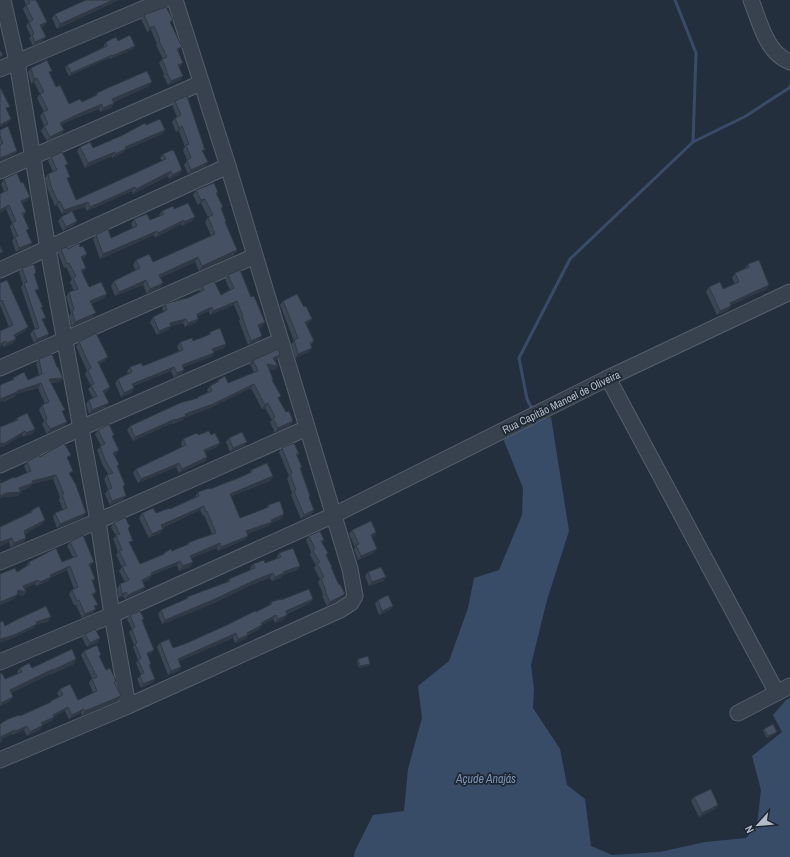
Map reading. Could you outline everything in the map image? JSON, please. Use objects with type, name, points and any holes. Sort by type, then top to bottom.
[{"type":"street","points":[[3,0],[16,62],[48,249],[98,521],[112,615],[128,706]]},
{"type":"street","points":[[0,69],[164,0]]},
{"type":"street","points":[[0,760],[128,706],[312,623],[351,603],[355,596],[354,584],[334,515],[228,166],[175,0]]},
{"type":"street","points":[[751,0],[761,26],[775,52],[783,60],[790,62]]},
{"type":"street","points":[[0,171],[201,83]]},
{"type":"street","points":[[0,270],[228,166]]},
{"type":"street","points":[[0,368],[64,338],[255,256]]},
{"type":"street","name":"Rua Capitão Manoel de Oliveira","points":[[0,662],[112,615],[334,515],[608,378],[790,292]]},
{"type":"street","points":[[0,465],[280,340]]},
{"type":"street","points":[[608,378],[784,690],[738,713]]},
{"type":"street","points":[[0,562],[98,521],[307,428]]},
{"type":"water","name":"Açude Anajás","points":[[551,417],[569,531],[547,600],[531,665],[534,689],[533,708],[560,749],[567,785],[585,799],[591,846],[612,855],[660,852],[705,842],[746,838],[757,825],[761,790],[752,756],[782,732],[773,715],[786,700],[790,698],[790,857],[354,857],[355,851],[373,815],[404,811],[408,769],[422,718],[418,686],[449,661],[468,608],[474,578],[499,570],[522,515],[523,488],[502,436]]},
{"type":"building","points":[[28,0],[36,0],[47,22],[40,25],[46,37],[35,42],[32,35],[34,34],[29,22],[33,20],[26,5],[30,3]]},
{"type":"building","points":[[86,0],[113,0],[60,24],[55,14]]},
{"type":"building","points":[[166,7],[173,20],[170,22],[182,47],[177,49],[183,63],[178,65],[183,76],[171,81],[162,59],[167,57],[154,26],[150,28],[144,15]]},
{"type":"building","points":[[130,35],[135,46],[71,73],[67,65],[107,46],[106,42],[116,37],[118,41]]},
{"type":"building","points":[[0,50],[3,55],[0,57]]},
{"type":"building","points":[[47,60],[52,71],[49,72],[56,87],[60,85],[69,104],[80,99],[82,102],[97,95],[97,93],[147,71],[152,82],[112,99],[114,103],[103,108],[102,104],[60,123],[64,130],[50,137],[44,126],[48,124],[43,112],[48,110],[40,94],[44,92],[37,78],[34,79],[31,68]]},
{"type":"building","points":[[0,87],[10,107],[6,108],[11,119],[0,125]]},
{"type":"building","points":[[187,96],[205,150],[202,150],[208,162],[191,170],[187,160],[191,158],[186,145],[189,144],[182,126],[179,128],[175,118],[181,115],[175,101]]},
{"type":"building","points":[[160,119],[165,130],[125,147],[126,149],[115,154],[115,152],[88,163],[80,147],[90,142],[93,148],[123,135],[145,123],[146,125]]},
{"type":"building","points":[[8,126],[17,151],[0,158],[0,145],[3,143],[0,136],[0,130]]},
{"type":"building","points":[[172,150],[174,151],[182,170],[172,175],[171,171],[136,189],[135,187],[90,207],[88,202],[64,210],[60,201],[58,202],[51,186],[48,174],[57,170],[51,157],[62,152],[68,164],[65,165],[70,177],[67,178],[76,200],[166,159],[163,154]]},
{"type":"building","points":[[17,173],[21,183],[23,182],[30,197],[21,201],[26,212],[22,213],[29,229],[26,230],[32,243],[19,248],[15,237],[18,236],[12,223],[16,221],[9,205],[0,210],[0,194],[8,190],[4,179]]},
{"type":"building","points":[[214,183],[218,192],[216,193],[223,207],[221,208],[226,221],[225,222],[237,250],[202,266],[198,257],[159,275],[163,283],[150,289],[146,280],[119,292],[114,281],[140,268],[136,260],[149,254],[153,262],[215,234],[208,217],[213,215],[205,199],[201,200],[196,190]]},
{"type":"building","points":[[188,203],[195,217],[184,222],[184,220],[158,233],[157,231],[103,254],[96,235],[108,229],[111,238],[137,226],[134,219],[147,214],[150,220],[164,214],[162,211],[173,206],[174,209]]},
{"type":"building","points":[[72,211],[77,221],[66,227],[61,217]]},
{"type":"building","points":[[79,243],[80,247],[83,246],[87,254],[81,257],[86,268],[81,270],[89,287],[101,282],[107,294],[90,301],[96,313],[75,322],[72,311],[74,310],[69,292],[78,289],[73,278],[76,276],[69,263],[67,264],[61,249],[67,247],[68,249]]},
{"type":"building","points":[[0,246],[3,252],[0,253]]},
{"type":"building","points":[[759,260],[769,285],[730,303],[731,306],[720,311],[709,287],[720,282],[723,289],[739,282],[735,273],[749,267],[748,264]]},
{"type":"building","points":[[34,264],[36,273],[34,274],[39,289],[35,290],[43,307],[41,307],[46,318],[42,319],[49,334],[37,339],[33,330],[39,328],[24,283],[27,282],[22,268]]},
{"type":"building","points":[[240,270],[251,297],[254,296],[265,322],[258,325],[262,336],[251,341],[237,301],[213,311],[212,307],[197,314],[198,319],[188,323],[186,319],[170,323],[171,326],[159,331],[153,317],[167,310],[165,304],[190,297],[204,290],[202,286],[214,281],[221,295],[234,288],[228,275]]},
{"type":"building","points":[[7,280],[28,327],[14,335],[16,339],[0,344],[0,331],[13,325],[2,300],[0,301],[0,283]]},
{"type":"building","points":[[297,294],[304,307],[306,306],[312,319],[305,322],[314,341],[310,343],[312,348],[298,354],[294,340],[298,338],[283,301]]},
{"type":"building","points":[[220,328],[226,344],[212,349],[214,353],[182,365],[184,370],[177,373],[174,367],[132,384],[134,388],[124,393],[118,379],[132,372],[130,367],[141,363],[143,366],[183,350],[180,342],[192,338],[193,341],[211,334],[210,332]]},
{"type":"building","points":[[96,333],[108,357],[98,362],[110,387],[103,391],[109,403],[92,410],[89,400],[97,396],[91,385],[94,384],[88,370],[91,368],[79,342]]},
{"type":"building","points":[[278,349],[280,355],[273,358],[278,366],[267,364],[273,379],[272,380],[281,396],[278,398],[286,412],[289,411],[293,421],[278,428],[273,418],[275,417],[268,403],[265,405],[254,384],[213,404],[185,414],[186,416],[175,419],[135,437],[130,426],[180,403],[198,398],[212,391],[210,386],[225,376],[228,383],[258,371],[254,362],[252,361]]},
{"type":"building","points":[[52,354],[63,378],[49,379],[65,410],[62,411],[67,422],[50,429],[45,420],[47,419],[42,405],[49,402],[41,383],[17,391],[0,399],[0,385],[14,379],[13,378],[24,372],[28,380],[42,374],[39,359]]},
{"type":"building","points":[[27,413],[35,429],[26,433],[25,431],[5,443],[0,443],[0,427],[18,420],[17,418]]},
{"type":"building","points":[[109,424],[114,435],[112,436],[119,450],[113,453],[119,464],[117,466],[125,485],[123,486],[126,496],[112,501],[108,490],[112,488],[107,475],[113,473],[105,460],[100,446],[105,444],[98,430]]},
{"type":"building","points":[[209,431],[211,435],[215,433],[220,443],[204,450],[207,457],[182,469],[179,463],[141,479],[136,469],[186,445],[183,439],[197,433],[198,435]]},
{"type":"building","points":[[242,432],[247,442],[233,448],[229,438]]},
{"type":"building","points":[[64,443],[71,455],[67,457],[73,471],[69,473],[76,485],[86,513],[60,524],[55,513],[67,508],[62,495],[64,494],[56,475],[32,481],[33,483],[19,488],[21,492],[6,493],[0,496],[0,479],[1,483],[31,471],[27,462],[39,455],[40,457]]},
{"type":"building","points":[[294,443],[299,454],[296,454],[302,467],[300,468],[314,510],[304,515],[294,491],[296,490],[290,474],[292,473],[282,448]]},
{"type":"building","points":[[267,463],[273,476],[230,494],[240,518],[269,507],[268,505],[280,501],[284,514],[271,520],[272,522],[246,531],[248,536],[221,547],[220,543],[190,556],[193,562],[183,566],[180,561],[151,573],[152,575],[142,580],[145,587],[128,595],[126,592],[122,594],[120,584],[129,580],[122,567],[126,565],[119,551],[122,550],[116,535],[120,534],[114,523],[125,517],[130,527],[128,528],[133,541],[129,542],[140,564],[164,554],[171,549],[172,551],[189,544],[188,543],[216,533],[204,506],[161,525],[163,529],[152,534],[142,513],[153,508],[156,513],[170,509],[199,496],[198,492],[241,477],[252,472],[251,470]]},
{"type":"building","points":[[39,506],[45,520],[24,531],[26,538],[14,543],[12,538],[0,542],[0,527],[32,512],[32,510]]},
{"type":"building","points":[[371,521],[376,532],[371,535],[377,549],[361,556],[356,545],[359,544],[352,530]]},
{"type":"building","points":[[320,531],[324,540],[321,541],[328,553],[326,555],[339,585],[340,584],[345,594],[330,602],[321,578],[324,577],[317,563],[320,562],[313,551],[315,549],[309,536]]},
{"type":"building","points":[[83,535],[94,562],[89,564],[95,579],[92,580],[96,592],[92,594],[98,605],[94,606],[96,609],[85,614],[79,600],[77,601],[72,590],[78,587],[70,566],[50,575],[51,577],[40,582],[38,580],[23,586],[26,592],[18,590],[17,595],[0,602],[0,574],[15,568],[17,572],[30,564],[29,562],[56,548],[62,562],[77,556],[70,542]]},
{"type":"building","points":[[293,548],[300,566],[283,572],[284,573],[275,577],[273,573],[255,580],[165,620],[161,610],[188,598],[187,597],[230,581],[229,579],[255,568],[253,564],[264,560],[265,563],[281,557],[279,553]]},
{"type":"building","points":[[381,567],[386,577],[372,582],[368,572]]},
{"type":"building","points":[[309,589],[313,599],[286,611],[287,615],[278,619],[276,615],[247,633],[248,635],[238,639],[236,633],[178,659],[181,667],[171,671],[160,643],[169,639],[173,648],[187,643],[255,611],[256,612],[272,604],[271,602],[281,600]]},
{"type":"building","points":[[388,595],[393,606],[382,611],[378,600]]},
{"type":"building","points":[[46,606],[51,617],[36,622],[37,624],[14,635],[0,639],[0,622],[3,621],[5,626]]},
{"type":"building","points":[[140,611],[154,650],[147,653],[151,664],[149,665],[155,679],[143,684],[140,675],[144,673],[138,660],[141,658],[135,644],[137,643],[132,629],[135,627],[130,615]]},
{"type":"building","points":[[95,629],[100,638],[90,643],[85,634]]},
{"type":"building","points":[[97,645],[101,655],[99,656],[106,670],[110,668],[116,681],[114,682],[121,696],[85,711],[84,709],[72,715],[68,707],[53,715],[54,717],[41,723],[43,725],[30,732],[27,726],[0,737],[0,724],[8,719],[19,715],[20,716],[51,702],[63,695],[60,689],[70,684],[78,700],[97,691],[92,679],[97,677],[84,651]]},
{"type":"building","points":[[72,649],[76,659],[10,690],[13,697],[1,703],[0,674],[2,673],[5,679],[22,672],[20,668],[29,663],[32,668]]},
{"type":"building","points":[[368,656],[370,664],[360,666],[358,659]]},
{"type":"building","points":[[773,724],[777,732],[768,736],[764,729]]},
{"type":"building","points":[[711,789],[718,805],[702,813],[694,797]]},
{"type":"waterway","points":[[533,411],[527,399],[519,358],[570,259],[693,142],[696,53],[675,0]]},
{"type":"waterway","points":[[693,142],[746,116],[790,86]]}]
